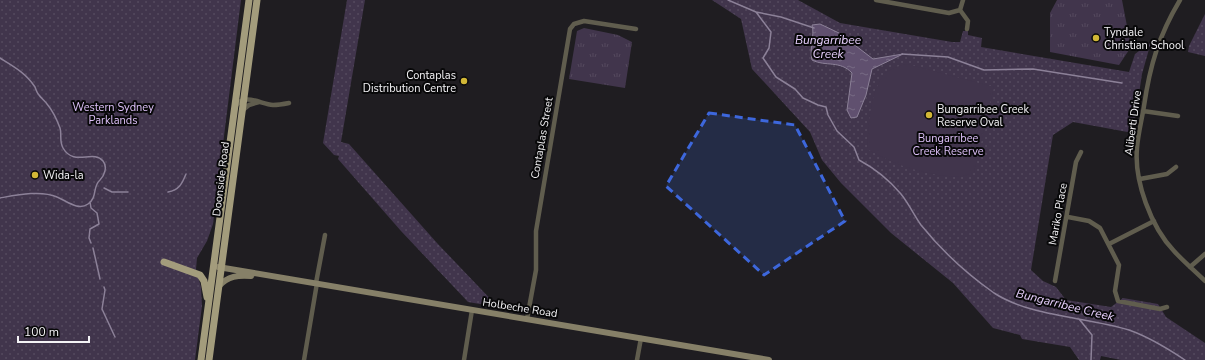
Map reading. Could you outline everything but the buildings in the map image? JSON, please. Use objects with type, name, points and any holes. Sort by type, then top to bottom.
[{"type":"main road","name":"Doonside Road","points":[[209,360],[222,268],[249,0]]},
{"type":"main road","name":"Doonside Road","points":[[201,360],[213,267],[238,112],[243,101],[257,0]]},
{"type":"main road","points":[[164,262],[195,272],[201,276],[205,284],[208,305]]},
{"type":"street","points":[[876,0],[949,13],[960,10]]},
{"type":"street","points":[[960,10],[963,0]]},
{"type":"street","name":"Aliberti Drive","points":[[1180,0],[1166,23],[1152,58],[1137,147],[1137,163],[1145,202],[1154,221],[1173,250],[1205,281]]},
{"type":"street","points":[[960,10],[968,21],[967,28]]},
{"type":"street","name":"Contaplas Street","points":[[527,319],[536,266],[536,231],[570,30],[574,24],[582,21],[636,29]]},
{"type":"street","points":[[246,82],[248,95],[252,99],[272,105],[289,103]]},
{"type":"street","points":[[243,101],[252,99]]},
{"type":"street","points":[[238,112],[246,106],[259,102]]},
{"type":"street","points":[[1143,111],[1178,116]]},
{"type":"street","name":"Mariko Place","points":[[1055,281],[1068,217],[1076,162],[1081,152]]},
{"type":"street","points":[[1140,179],[1167,174],[1176,167]]},
{"type":"street","points":[[1068,217],[1094,222],[1100,228],[1119,265],[1115,291],[1118,300],[1160,309],[1167,307]]},
{"type":"street","points":[[1109,244],[1154,221]]},
{"type":"street","points":[[304,360],[325,235]]},
{"type":"street","points":[[1190,267],[1205,254]]},
{"type":"street","name":"Holbeche Road","points":[[213,267],[317,283],[769,360]]},
{"type":"street","name":"Holbeche Road","points":[[219,286],[227,279],[240,275],[257,277],[268,276]]},
{"type":"street","points":[[464,360],[472,310]]},
{"type":"street","points":[[637,360],[641,338]]},
{"type":"highlighted area","points":[[709,113],[795,125],[845,221],[764,275],[666,186]]},
{"type":"green space","name":"Western Sydney Parklands","points":[[0,0],[241,0],[213,224],[207,241],[197,258],[196,269],[201,287],[202,306],[195,360],[0,360]]},
{"type":"green space","points":[[347,0],[365,0],[341,142],[349,144],[437,243],[498,307],[468,302],[401,231],[338,159],[339,156],[334,155],[323,143]]},
{"type":"green space","name":"Bungarribee Creek Reserve","points":[[712,0],[798,0],[840,23],[952,42],[960,42],[963,31],[968,31],[968,35],[982,38],[981,47],[1129,72],[1135,54],[1151,42],[1142,74],[1133,133],[1073,122],[1053,135],[1031,270],[1043,281],[1056,287],[1066,300],[1111,307],[1123,298],[1158,304],[1166,317],[1205,343],[1205,360],[1121,360],[1101,356],[1100,360],[1079,360],[1070,347],[1022,339],[1020,335],[993,328],[953,283],[891,233],[841,183],[822,160],[810,132],[752,69],[741,19]]},
{"type":"green space","name":"Tyndale Christian School","points":[[1057,0],[1122,0],[1131,47],[1119,65],[1050,52],[1050,13]]},
{"type":"green space","points":[[1205,14],[1205,56],[1188,52],[1189,46]]},
{"type":"green space","points":[[584,28],[618,35],[632,42],[625,88],[569,79],[577,31]]},
{"type":"green space","name":"Bungarribee Creek Reserve Oval","points":[[907,64],[994,87],[974,172],[967,175],[958,176],[926,173],[886,159],[867,149],[870,111],[878,84],[888,71]]},
{"type":"water","name":"Bungarribee Creek","points":[[820,24],[839,33],[873,59],[903,54],[872,69],[866,95],[857,117],[851,118],[847,110],[852,73],[843,66],[812,60],[812,25]]},
{"type":"waterway","name":"Bungarribee Creek","points":[[728,0],[756,12],[771,32],[769,48],[763,58],[776,77],[795,89],[803,98],[826,107],[828,115],[837,131],[854,147],[859,160],[876,171],[897,189],[929,235],[955,262],[974,278],[994,293],[1009,301],[1042,312],[1129,330],[1158,343],[1185,360]]},
{"type":"waterway","points":[[756,12],[781,17],[814,28]]},
{"type":"waterway","points":[[902,54],[948,57],[984,70],[1033,69],[1122,83]]},
{"type":"waterway","points":[[0,58],[19,70],[28,78],[38,94],[49,107],[61,130],[62,145],[67,154],[78,157],[99,158],[103,161],[105,166],[105,171],[96,186],[93,198],[84,206],[72,205],[57,197],[36,193],[0,198]]},
{"type":"waterway","points":[[168,192],[175,190],[180,186],[186,174]]},
{"type":"waterway","points":[[104,188],[112,192],[128,192]]},
{"type":"waterway","points":[[90,202],[91,208],[97,213],[99,224],[90,229],[89,238],[91,243]]},
{"type":"waterway","points":[[93,248],[100,279]]},
{"type":"waterway","points":[[104,287],[105,290],[102,309],[115,337]]},
{"type":"waterway","points":[[1079,319],[1092,335],[1091,360]]},
{"type":"place","name":"Tyndale Christian School","points":[[1096,38]]},
{"type":"place","name":"Contaplas Distribution Centre","points":[[464,81]]},
{"type":"place","name":"Bungarribee Creek Reserve Oval","points":[[929,115]]},
{"type":"place","name":"Wida-la","points":[[35,175]]}]
